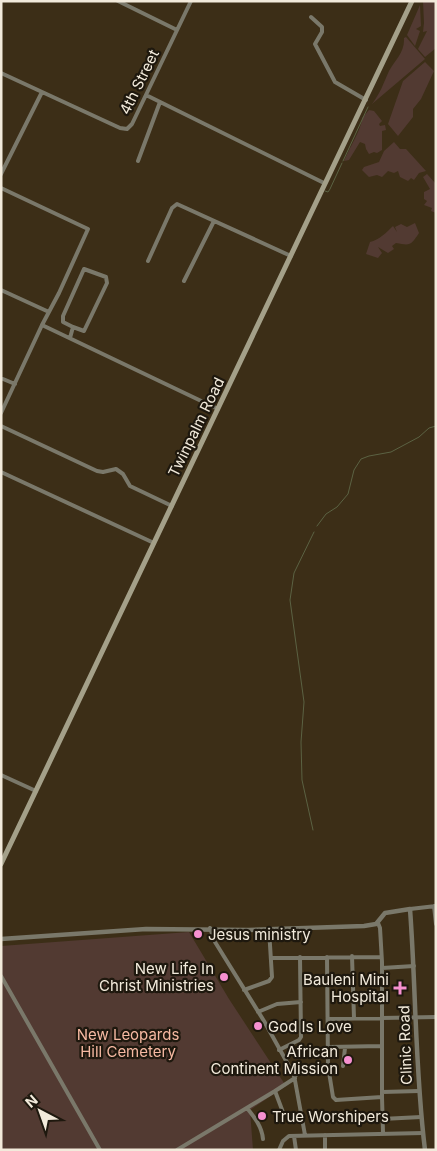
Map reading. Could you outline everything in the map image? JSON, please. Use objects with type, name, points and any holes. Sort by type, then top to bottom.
[{"type":"main road","name":"Twinpalm Road","points":[[1,864],[412,1]]},
{"type":"street","points":[[118,1],[177,30]]},
{"type":"street","name":"4th Street","points":[[1,73],[123,129],[132,124],[191,1]]},
{"type":"street","points":[[311,17],[322,27],[322,32],[315,44],[335,82],[366,100]]},
{"type":"street","points":[[1,174],[42,92]]},
{"type":"street","points":[[146,95],[324,183]]},
{"type":"street","points":[[138,161],[160,102]]},
{"type":"street","points":[[1,188],[88,229],[2,412]]},
{"type":"street","points":[[148,261],[174,206],[177,204],[291,256]]},
{"type":"street","points":[[184,280],[214,221]]},
{"type":"street","points":[[84,269],[106,277],[107,283],[84,332],[73,327],[63,322],[63,316],[84,269]]},
{"type":"street","points":[[1,290],[48,312]]},
{"type":"street","points":[[42,326],[218,409]]},
{"type":"street","points":[[70,338],[73,327]]},
{"type":"street","points":[[3,379],[15,384]]},
{"type":"street","points":[[1,426],[97,471],[116,470],[123,474],[130,486],[172,506]]},
{"type":"street","points":[[1,472],[154,544]]},
{"type":"street","points":[[1,775],[36,791]]},
{"type":"street","points":[[1,939],[127,929],[269,929],[364,926],[378,923],[385,913],[435,906],[436,924]]},
{"type":"street","name":"Clinic Road","points":[[410,909],[419,1091],[425,1150]]},
{"type":"street","points":[[378,923],[380,928],[382,968],[383,1134]]},
{"type":"street","points":[[210,928],[215,942],[295,1077],[305,1135]]},
{"type":"street","points":[[244,990],[271,979],[269,929]]},
{"type":"street","points":[[352,956],[354,1018]]},
{"type":"street","points":[[327,957],[328,1066],[334,1099],[419,1091]]},
{"type":"street","points":[[271,958],[381,957]]},
{"type":"street","points":[[279,1050],[300,1039],[300,958]]},
{"type":"street","points":[[382,968],[414,966]]},
{"type":"street","points":[[1,976],[100,1150]]},
{"type":"street","points":[[258,1012],[277,1004],[301,1002]]},
{"type":"street","points":[[328,1019],[436,1017]]},
{"type":"street","points":[[328,1047],[382,1046]]},
{"type":"street","points":[[343,1066],[344,1048]]},
{"type":"street","points":[[177,1150],[275,1092],[311,1067],[328,1066]]},
{"type":"street","points":[[275,1092],[284,1115]]},
{"type":"street","points":[[247,1108],[260,1127],[263,1140]]},
{"type":"street","points":[[382,1119],[421,1117]]},
{"type":"street","points":[[279,1150],[282,1140],[286,1137],[294,1136],[423,1133]]},
{"type":"street","points":[[325,1135],[325,1150]]},
{"type":"street","points":[[294,1136],[296,1150]]},
{"type":"green space","points":[[423,1],[436,1],[436,48],[425,57],[418,49],[427,31],[423,32]]},
{"type":"green space","points":[[420,5],[421,26],[416,29],[420,31],[415,46],[407,35]]},
{"type":"green space","points":[[406,37],[425,59],[372,104],[401,52],[404,38]]},
{"type":"green space","points":[[425,62],[434,71],[421,99],[413,109],[413,117],[398,136],[388,124],[403,81]]},
{"type":"green space","points":[[369,110],[374,111],[382,121],[379,124],[380,126],[385,125],[386,130],[382,131],[382,150],[369,154],[365,144],[360,142],[349,160],[344,161],[358,132],[362,118]]},
{"type":"green space","points":[[394,142],[400,149],[406,149],[426,171],[419,173],[414,180],[411,178],[408,181],[400,177],[398,171],[394,173],[388,171],[382,177],[377,175],[369,177],[362,170],[364,167],[379,162],[384,151]]},
{"type":"green space","points":[[427,174],[436,184],[436,213],[431,211],[432,208],[424,205],[427,201],[424,199],[424,192],[430,189],[423,177]]},
{"type":"green space","points":[[415,223],[419,233],[410,244],[396,243],[392,246],[394,249],[388,253],[378,247],[382,253],[378,258],[366,254],[370,242],[380,238],[393,226],[397,232],[395,227],[401,224],[407,227]]},
{"type":"green space","name":"New Leopards Hill Cemetery","points":[[189,932],[229,999],[286,1086],[250,1110],[253,1150],[1,1150],[1,946]]},
{"type":"waterway","points":[[343,161],[368,107]]},
{"type":"waterway","points":[[325,191],[328,192],[330,189],[342,163]]},
{"type":"waterway","points":[[317,526],[326,514],[337,507],[348,494],[354,470],[361,459],[391,452],[419,437],[429,428],[436,426]]},
{"type":"waterway","points":[[313,830],[302,780],[301,742],[304,702],[290,600],[294,573],[314,532]]},
{"type":"place","name":"Jesus ministry","points":[[198,934]]},
{"type":"place","name":"New Life In Christ Ministries","points":[[224,977]]},
{"type":"place","name":"Bauleni Mini Hospital","points":[[400,988]]},
{"type":"place","name":"God Is Love","points":[[258,1026]]},
{"type":"place","name":"African Continent Mission","points":[[348,1060]]},
{"type":"place","name":"True Worshipers","points":[[262,1116]]}]
